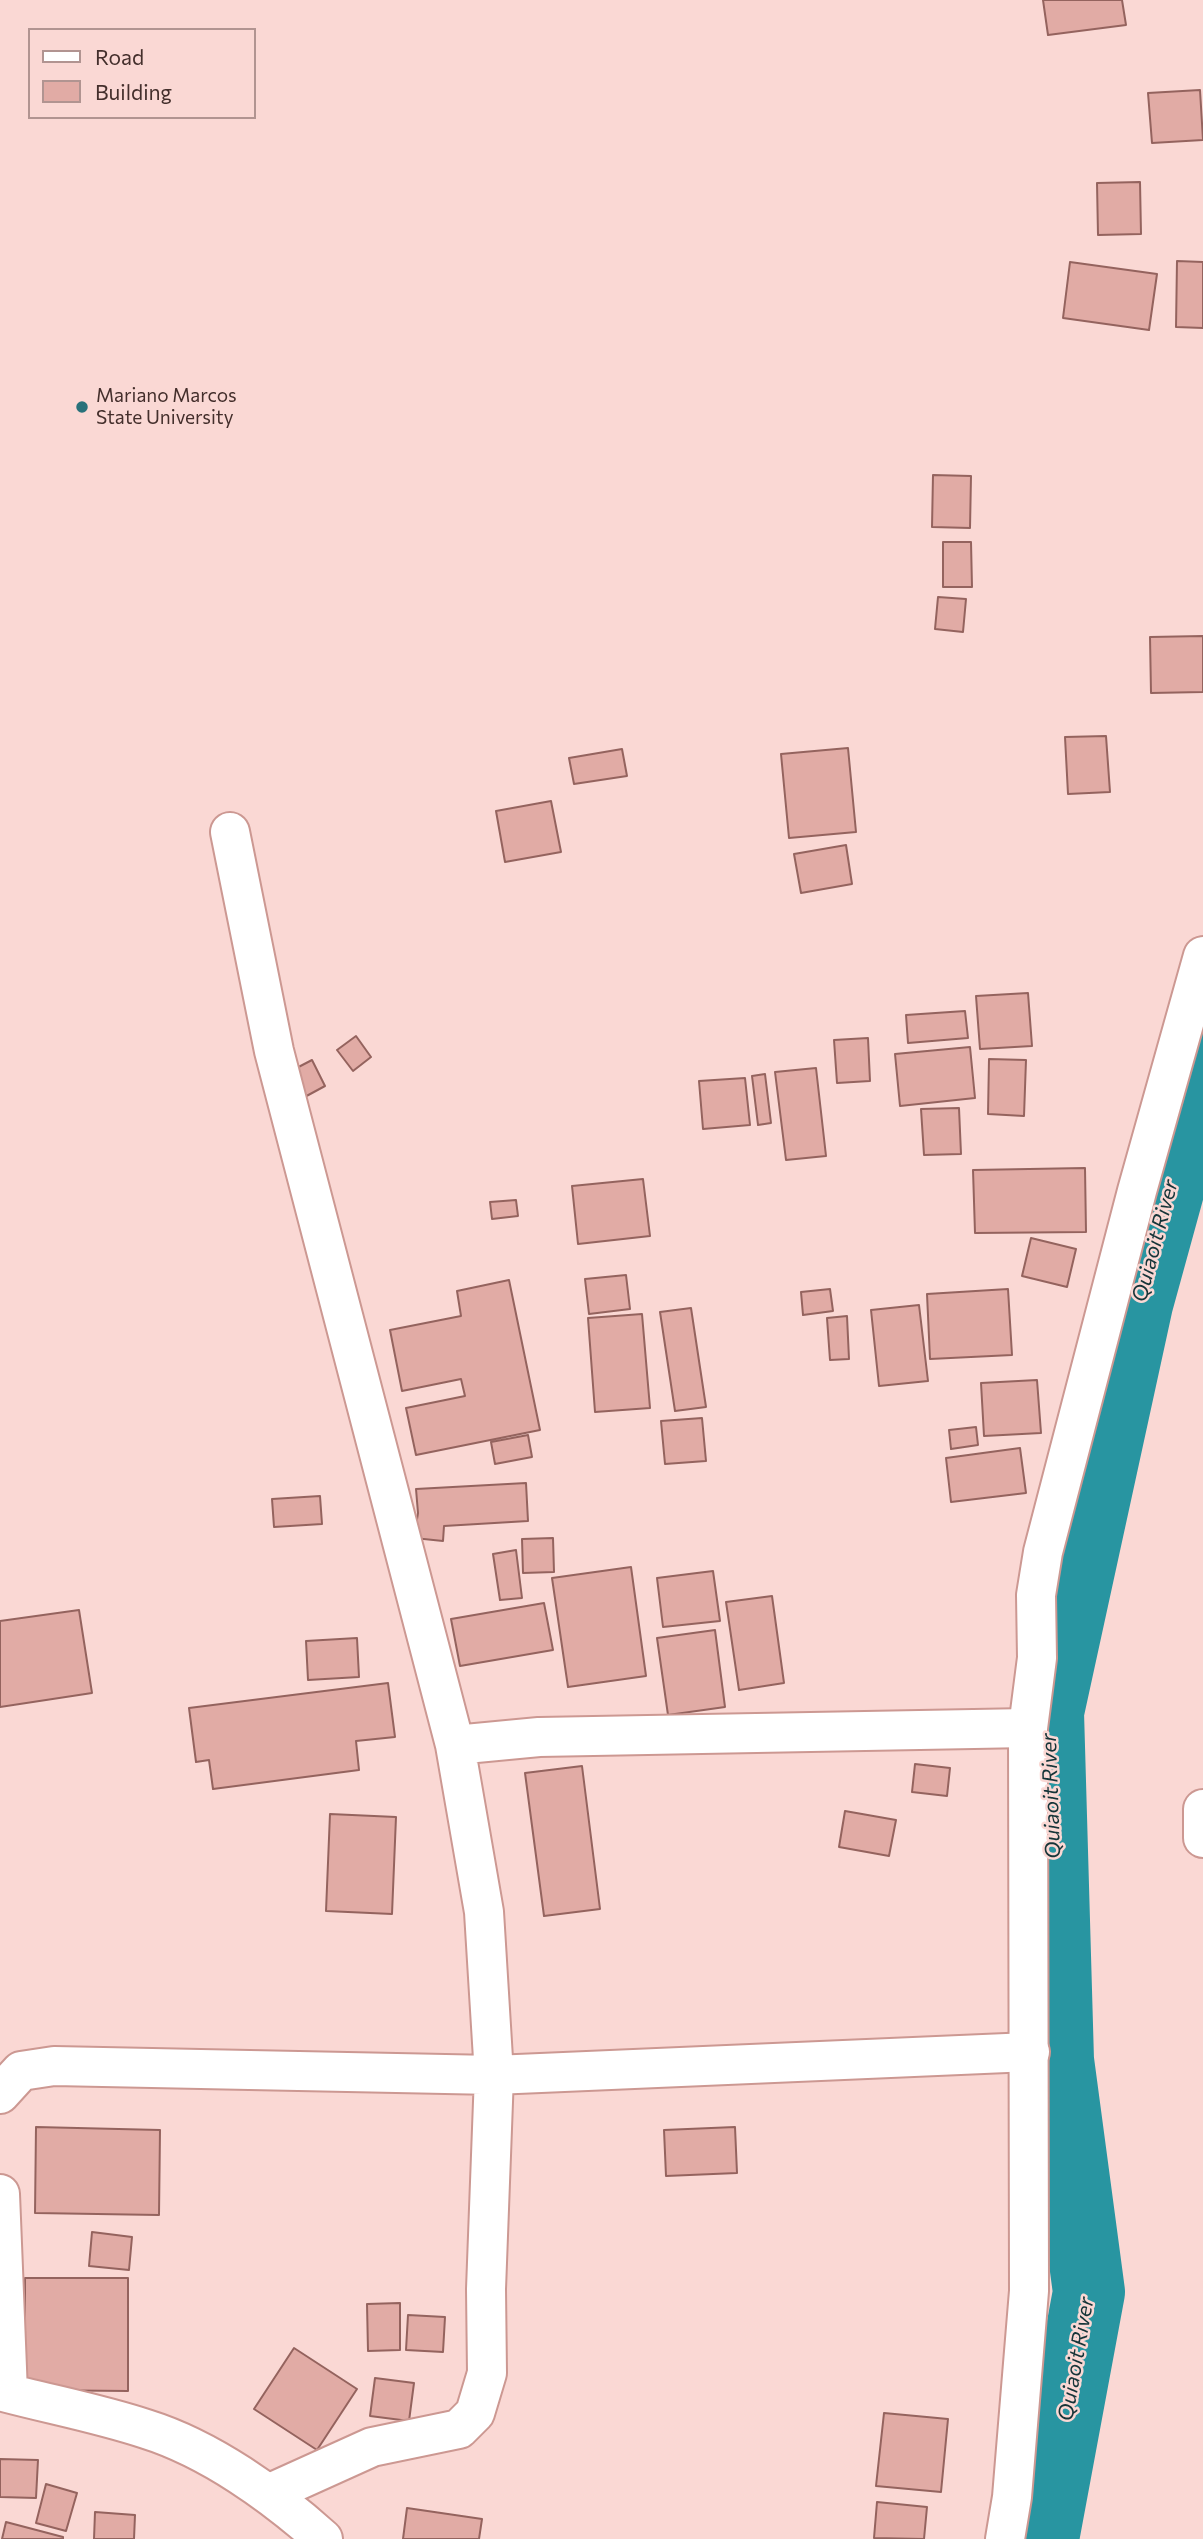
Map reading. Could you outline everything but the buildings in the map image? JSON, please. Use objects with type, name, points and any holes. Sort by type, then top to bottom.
[{"type":"street","points":[[230,832],[274,1051],[455,1745],[484,1912],[494,2075],[486,2289],[487,2373],[475,2413],[459,2429],[372,2447],[268,2494]]},
{"type":"street","points":[[1005,2539],[1012,2497],[1029,2291],[1028,1728],[1037,1658],[1036,1595],[1043,1552],[1137,1191],[1203,956]]},
{"type":"street","points":[[455,1745],[539,1737],[1028,1728]]},
{"type":"street","points":[[1203,1809],[1203,1838]]},
{"type":"street","points":[[0,2094],[21,2071],[54,2066],[494,2075],[1030,2052]]},
{"type":"street","points":[[0,2194],[4,2392],[148,2429],[234,2470],[323,2539]]},
{"type":"waterway","name":"Quiaoit River","points":[[1043,2539],[1089,2292],[1058,2060],[1048,1712],[1137,1304],[1203,1064]]},
{"type":"place","name":"Mariano Marcos State University","points":[[82,407]]}]
